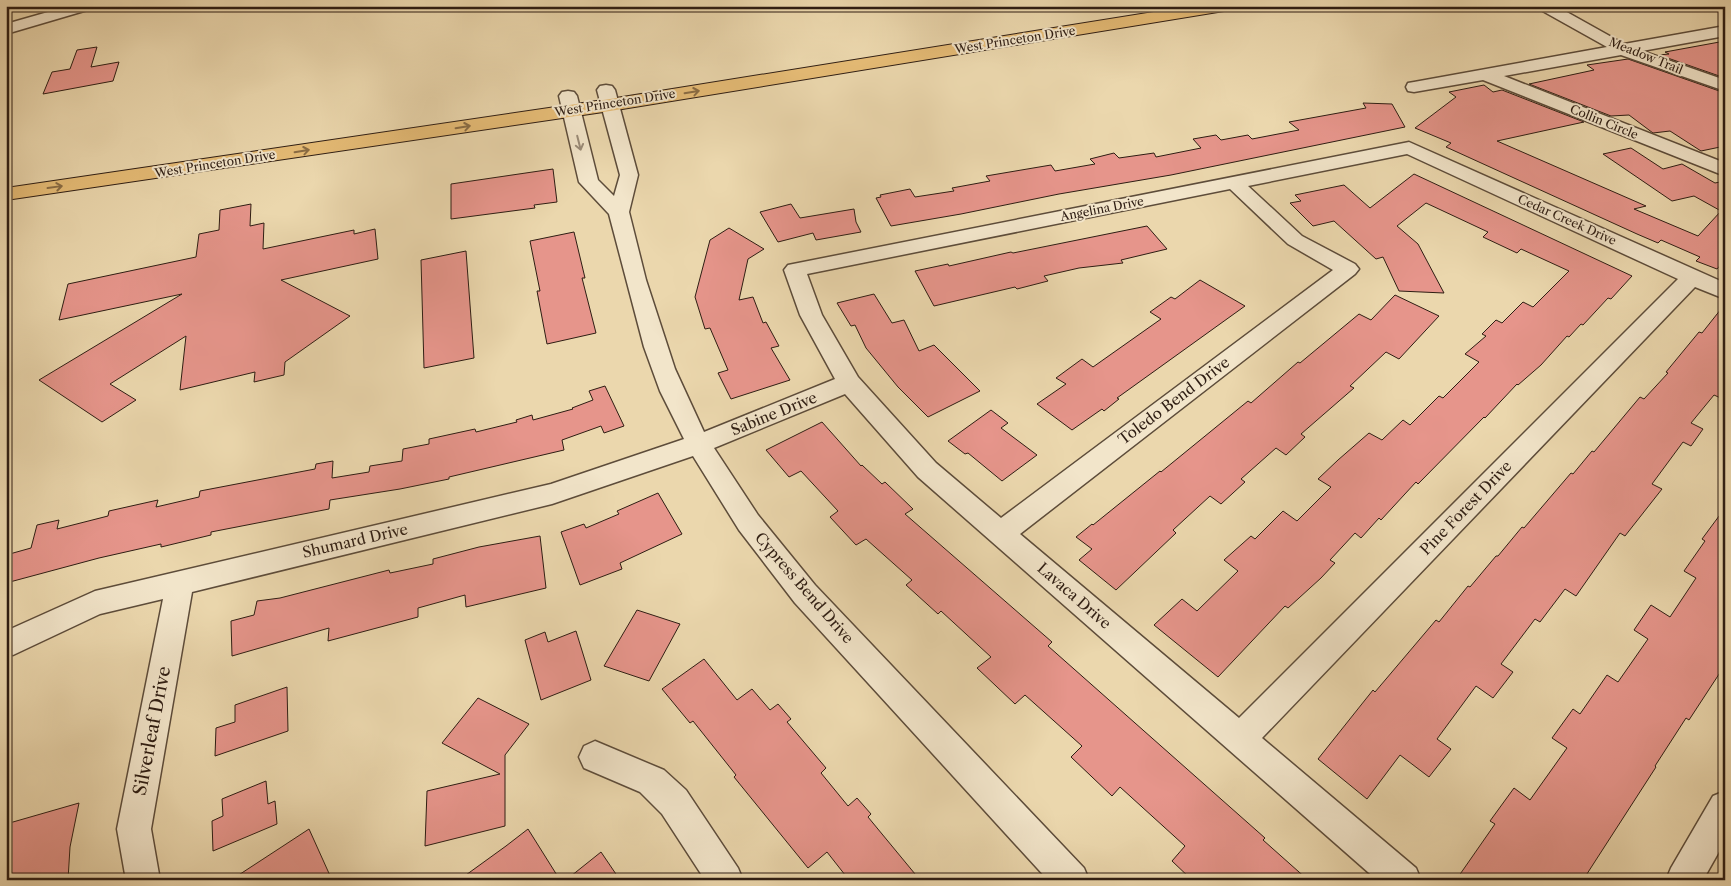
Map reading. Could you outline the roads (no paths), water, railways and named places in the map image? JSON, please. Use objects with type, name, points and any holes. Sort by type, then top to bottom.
[{"type":"highway","name":"West Princeton Drive","points":[[608,98],[1144,6]]},
{"type":"highway","name":"West Princeton Drive","points":[[6,178],[608,98],[1224,6]]},
{"type":"highway","name":"West Princeton Drive","points":[[6,194],[570,103]]},
{"type":"street","points":[[6,29],[86,6]]},
{"type":"street","name":"Meadow Trail","points":[[1544,6],[1621,49],[1725,86]]},
{"type":"street","points":[[1414,87],[1725,31]]},
{"type":"street","name":"Collin Circle","points":[[1484,74],[1725,170]]},
{"type":"street","name":"Cypress Bend Drive","points":[[608,98],[629,175],[619,212],[653,342],[672,392],[699,444],[746,519],[773,557],[805,594],[1072,880]]},
{"type":"street","points":[[570,103],[589,182],[619,212]]},
{"type":"street","name":"Angelina Drive","points":[[795,270],[1409,148]]},
{"type":"street","name":"Cedar Creek Drive","points":[[1409,148],[1725,292]]},
{"type":"street","name":"Toledo Bend Drive","points":[[1001,533],[1348,270],[1295,240],[1234,183]]},
{"type":"street","name":"Lavaca Drive","points":[[795,270],[811,315],[849,383],[928,470],[1404,880]]},
{"type":"street","name":"Pine Forest Drive","points":[[1240,739],[1692,277]]},
{"type":"street","name":"Sabine Drive","points":[[699,444],[849,383]]},
{"type":"street","name":"Shumard Drive","points":[[13,642],[95,604],[552,494],[699,444]]},
{"type":"street","name":"Silverleaf Drive","points":[[143,880],[134,829],[180,582]]},
{"type":"street","points":[[595,757],[652,781],[674,802],[726,880]]},
{"type":"street","points":[[1683,880],[1725,808]]}]
